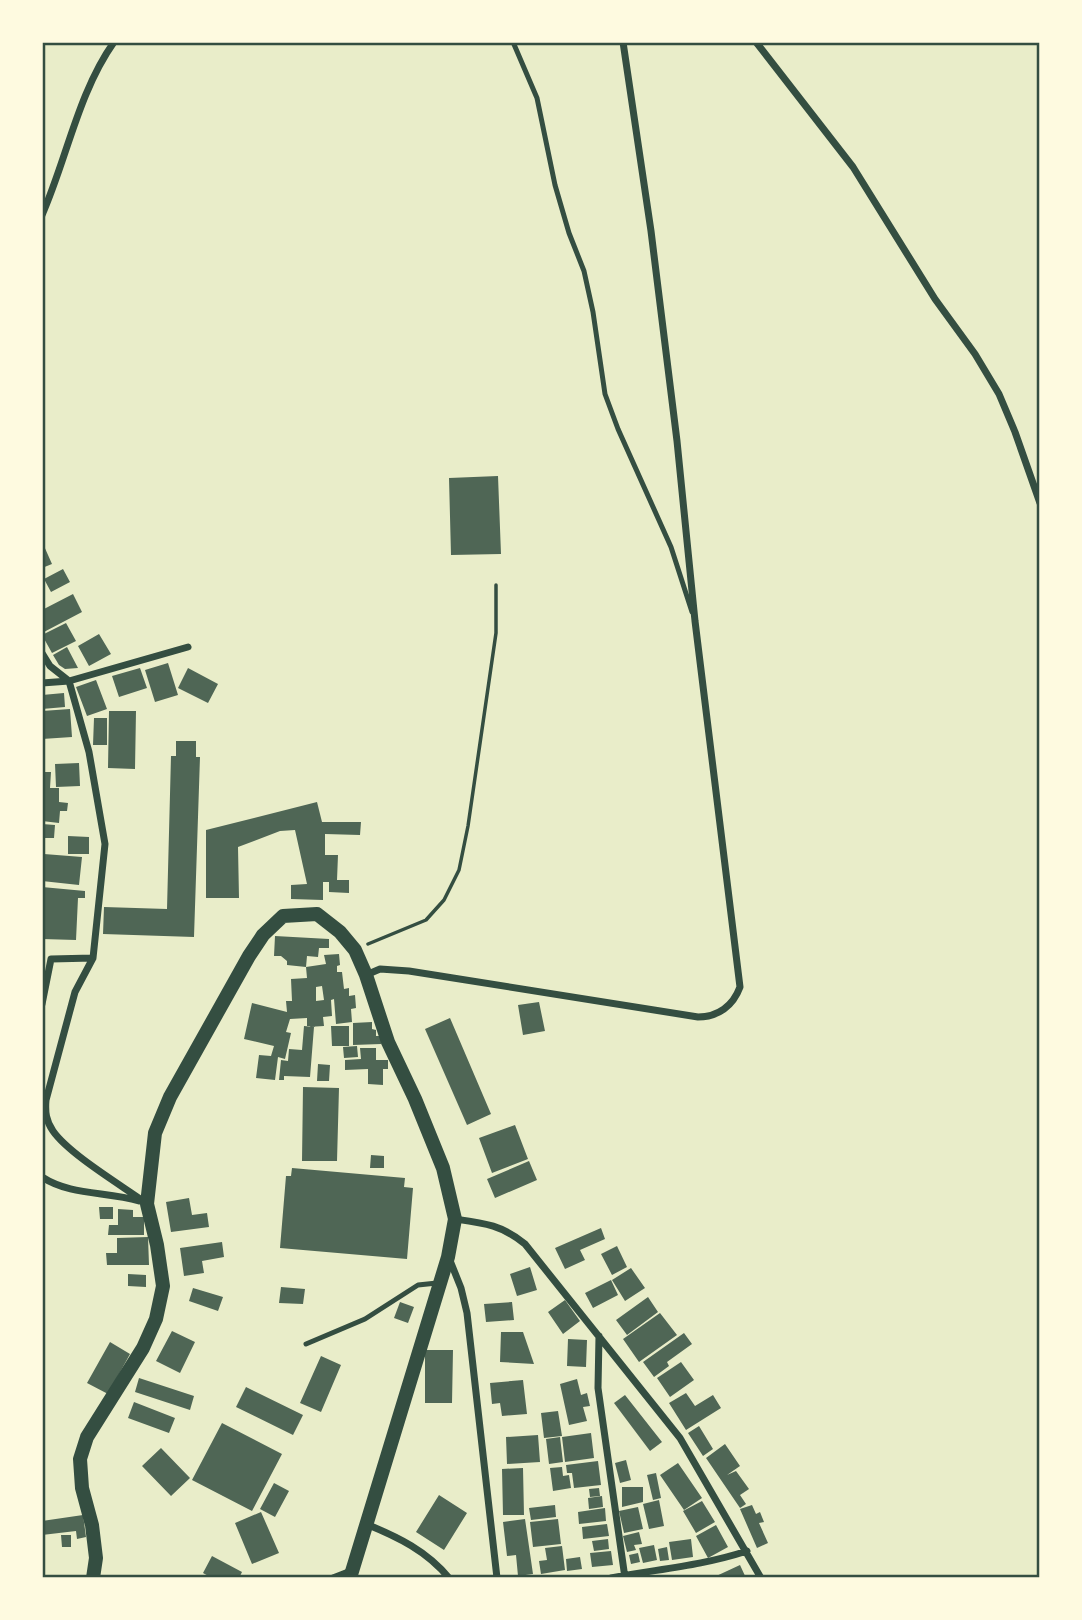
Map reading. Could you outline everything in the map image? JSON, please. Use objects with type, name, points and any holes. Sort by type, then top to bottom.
[{"type":"main road","points":[[93,1578],[96,1558],[92,1525],[82,1488],[80,1459],[87,1437],[143,1348],[156,1319],[163,1286],[147,1204],[155,1133],[170,1097],[262,935],[283,916],[317,914],[340,932],[355,950],[388,1042],[443,1168],[455,1219],[448,1256],[351,1574]]},
{"type":"street","points":[[42,215],[83,102],[114,42]]},
{"type":"street","points":[[366,975],[380,969],[409,971],[698,1017],[713,1015],[727,1007],[737,994],[739,979],[695,621],[674,414],[623,42]]},
{"type":"street","points":[[756,42],[853,167],[935,299],[975,354],[999,394],[1040,503]]},
{"type":"street","points":[[42,683],[69,681],[188,647]]},
{"type":"street","points":[[42,653],[50,666],[69,681],[89,752],[105,844],[93,958],[75,992],[46,1100],[45,1114],[53,1131],[66,1145],[147,1204]]},
{"type":"street","points":[[42,1004],[51,959],[93,958]]},
{"type":"street","points":[[42,1177],[75,1191],[119,1195],[147,1204]]},
{"type":"street","points":[[455,1219],[494,1225],[519,1239],[550,1273],[680,1438],[761,1578]]},
{"type":"street","points":[[448,1256],[461,1288],[467,1313],[497,1578]]},
{"type":"street","points":[[599,1335],[598,1388],[624,1577]]},
{"type":"street","points":[[366,1524],[393,1535],[424,1553],[449,1578]]},
{"type":"street","points":[[611,1578],[674,1570],[718,1561],[747,1551]]},
{"type":"street","points":[[332,1578],[351,1574]]},
{"type":"lane","points":[[513,42],[537,98],[555,185],[584,271],[606,394],[618,429],[671,547],[695,621]]},
{"type":"lane","points":[[306,1344],[365,1319],[418,1285],[440,1282]]},
{"type":"path","points":[[355,950],[426,920],[444,900],[459,870],[496,634],[496,585]]},
{"type":"building","points":[[498,476],[501,554],[451,555],[449,478]]},
{"type":"building","points":[[44,546],[52,564],[42,568],[42,547]]},
{"type":"building","points":[[63,569],[70,582],[51,592],[44,579]]},
{"type":"building","points":[[73,594],[82,612],[42,633],[42,610]]},
{"type":"building","points":[[66,623],[76,641],[52,653],[42,635]]},
{"type":"building","points":[[99,634],[111,654],[89,666],[78,646]]},
{"type":"building","points":[[67,647],[78,668],[65,669],[53,655]]},
{"type":"building","points":[[168,663],[178,695],[155,702],[145,670]]},
{"type":"building","points":[[140,668],[147,688],[119,697],[112,676]]},
{"type":"building","points":[[188,668],[218,684],[208,703],[178,688]]},
{"type":"building","points":[[96,680],[107,709],[87,716],[76,687]]},
{"type":"building","points":[[64,693],[65,707],[42,709],[42,695]]},
{"type":"building","points":[[70,709],[72,737],[42,739],[42,711]]},
{"type":"building","points":[[109,711],[136,711],[135,769],[108,768]]},
{"type":"building","points":[[94,718],[107,718],[107,745],[93,745]]},
{"type":"building","points":[[176,741],[196,741],[196,757],[200,757],[194,937],[103,934],[104,907],[167,909],[171,756],[176,756]]},
{"type":"building","points":[[79,763],[80,786],[56,787],[55,764]]},
{"type":"building","points":[[42,772],[51,772],[50,788],[59,788],[59,802],[68,803],[67,811],[60,811],[59,823],[42,821]]},
{"type":"building","points":[[317,802],[322,822],[361,822],[360,835],[325,834],[325,855],[338,855],[337,880],[349,880],[349,893],[329,892],[329,882],[323,882],[323,900],[291,899],[291,885],[307,884],[295,830],[280,831],[238,847],[239,898],[206,898],[206,830]]},
{"type":"building","points":[[42,824],[55,825],[54,838],[42,838]]},
{"type":"building","points":[[68,836],[89,837],[89,854],[68,854]]},
{"type":"building","points":[[44,854],[82,857],[79,885],[42,881]]},
{"type":"building","points":[[42,887],[85,891],[85,898],[78,898],[76,940],[42,939]]},
{"type":"building","points":[[275,936],[329,939],[329,948],[319,948],[318,957],[307,956],[306,967],[287,965],[287,961],[281,956],[274,956]]},
{"type":"building","points":[[339,954],[340,965],[337,966],[337,972],[342,972],[344,989],[349,988],[349,996],[355,995],[356,1008],[351,1009],[352,1022],[336,1024],[334,999],[331,1000],[332,1016],[323,1017],[324,1026],[307,1027],[307,1018],[290,1019],[286,1032],[291,1033],[285,1059],[278,1057],[275,1080],[256,1078],[259,1055],[271,1056],[274,1046],[244,1039],[252,1003],[287,1012],[286,1001],[292,1001],[291,979],[307,978],[306,967],[326,964],[324,955]],"holes":[[[322,986],[324,1000],[316,1001],[316,987]]]},
{"type":"building","points":[[539,1002],[545,1031],[523,1035],[518,1005]]},
{"type":"building","points":[[450,1018],[491,1114],[467,1125],[425,1029]]},
{"type":"building","points":[[372,1022],[376,1036],[381,1036],[381,1044],[353,1045],[353,1023]]},
{"type":"building","points":[[304,1026],[314,1027],[310,1077],[284,1076],[284,1080],[279,1080],[281,1060],[288,1061],[289,1049],[302,1050]]},
{"type":"building","points":[[331,1026],[349,1026],[349,1046],[332,1046]]},
{"type":"building","points":[[357,1046],[358,1057],[344,1058],[343,1047]]},
{"type":"building","points":[[360,1048],[376,1048],[376,1060],[388,1060],[388,1069],[383,1069],[383,1085],[368,1084],[368,1069],[345,1070],[345,1060],[361,1059]]},
{"type":"building","points":[[318,1064],[330,1065],[329,1081],[317,1081]]},
{"type":"building","points":[[303,1087],[339,1088],[337,1161],[302,1161]]},
{"type":"building","points":[[515,1125],[528,1159],[492,1173],[479,1138]]},
{"type":"building","points":[[371,1155],[384,1156],[384,1168],[370,1168]]},
{"type":"building","points":[[529,1161],[537,1180],[495,1198],[487,1179]]},
{"type":"building","points":[[292,1168],[405,1178],[404,1187],[413,1188],[407,1259],[280,1248],[286,1176],[291,1176]]},
{"type":"building","points":[[189,1198],[192,1215],[207,1213],[209,1227],[171,1232],[166,1202]]},
{"type":"building","points":[[99,1207],[113,1207],[113,1219],[100,1219]]},
{"type":"building","points":[[118,1209],[133,1210],[133,1217],[144,1217],[144,1235],[108,1235],[109,1225],[118,1225]]},
{"type":"building","points":[[601,1228],[605,1239],[580,1250],[585,1260],[565,1269],[555,1248]]},
{"type":"building","points":[[148,1237],[149,1265],[107,1265],[106,1253],[117,1253],[117,1238]]},
{"type":"building","points":[[222,1242],[224,1257],[202,1261],[204,1273],[184,1276],[180,1248]]},
{"type":"building","points":[[617,1246],[627,1267],[612,1275],[601,1254]]},
{"type":"building","points":[[530,1267],[537,1290],[517,1296],[510,1274]]},
{"type":"building","points":[[631,1268],[645,1288],[625,1301],[612,1280]]},
{"type":"building","points":[[128,1274],[146,1275],[146,1287],[128,1286]]},
{"type":"building","points":[[611,1280],[618,1295],[593,1308],[585,1293]]},
{"type":"building","points":[[281,1287],[305,1289],[303,1304],[279,1303]]},
{"type":"building","points":[[193,1288],[223,1297],[218,1311],[189,1301]]},
{"type":"building","points":[[648,1297],[658,1312],[627,1335],[616,1320]]},
{"type":"building","points":[[565,1300],[580,1321],[563,1334],[548,1312]]},
{"type":"building","points":[[400,1302],[414,1307],[408,1323],[394,1318]]},
{"type":"building","points":[[512,1302],[514,1320],[486,1322],[484,1304]]},
{"type":"building","points":[[660,1313],[677,1335],[639,1362],[623,1339]]},
{"type":"building","points":[[172,1331],[195,1342],[180,1373],[156,1361]]},
{"type":"building","points":[[501,1332],[523,1332],[534,1364],[500,1362]]},
{"type":"building","points":[[684,1333],[692,1344],[667,1362],[669,1366],[654,1377],[643,1362]]},
{"type":"building","points":[[568,1339],[587,1340],[586,1367],[567,1366]]},
{"type":"building","points":[[110,1342],[130,1354],[108,1394],[87,1383]]},
{"type":"building","points":[[425,1350],[453,1350],[452,1403],[425,1403]]},
{"type":"building","points":[[321,1356],[341,1365],[321,1412],[300,1403]]},
{"type":"building","points":[[681,1362],[694,1380],[670,1397],[657,1378]]},
{"type":"building","points":[[139,1378],[194,1396],[190,1410],[135,1392]]},
{"type":"building","points":[[577,1379],[581,1395],[587,1393],[590,1406],[583,1407],[587,1421],[569,1425],[560,1384]]},
{"type":"building","points":[[523,1380],[527,1414],[502,1416],[500,1403],[492,1404],[490,1383]]},
{"type":"building","points":[[246,1387],[303,1415],[293,1435],[236,1407]]},
{"type":"building","points":[[686,1393],[695,1406],[713,1395],[721,1408],[686,1430],[669,1403]]},
{"type":"building","points":[[625,1395],[662,1442],[650,1451],[614,1403]]},
{"type":"building","points":[[134,1402],[175,1418],[169,1433],[128,1418]]},
{"type":"building","points":[[558,1411],[562,1436],[544,1438],[541,1413]]},
{"type":"building","points":[[222,1423],[282,1454],[252,1511],[192,1480]]},
{"type":"building","points":[[699,1426],[713,1449],[703,1456],[688,1433]]},
{"type":"building","points":[[591,1433],[594,1458],[565,1462],[562,1437]]},
{"type":"building","points":[[538,1435],[540,1462],[507,1464],[506,1437]]},
{"type":"building","points":[[560,1437],[563,1462],[549,1464],[546,1439]]},
{"type":"building","points":[[725,1444],[740,1466],[727,1475],[736,1471],[749,1489],[740,1495],[746,1504],[740,1508],[706,1458]]},
{"type":"building","points":[[161,1448],[190,1478],[171,1496],[142,1466]]},
{"type":"building","points":[[626,1460],[631,1480],[620,1483],[615,1463]]},
{"type":"building","points":[[598,1461],[601,1485],[574,1488],[572,1473],[567,1473],[566,1465]]},
{"type":"building","points":[[678,1463],[702,1498],[684,1510],[660,1475]]},
{"type":"building","points":[[562,1467],[563,1476],[569,1475],[571,1488],[553,1491],[550,1468]]},
{"type":"building","points":[[523,1468],[524,1515],[503,1515],[502,1469]]},
{"type":"building","points":[[656,1473],[661,1498],[653,1500],[647,1475]]},
{"type":"building","points":[[274,1483],[289,1491],[275,1517],[260,1509]]},
{"type":"building","points":[[622,1487],[643,1487],[643,1502],[622,1507]]},
{"type":"building","points":[[599,1488],[600,1496],[590,1497],[589,1489]]},
{"type":"building","points":[[439,1495],[467,1513],[444,1550],[416,1532]]},
{"type":"building","points":[[602,1496],[603,1507],[589,1509],[588,1498]]},
{"type":"building","points":[[659,1500],[664,1526],[649,1529],[643,1504]]},
{"type":"building","points":[[702,1501],[715,1522],[696,1533],[683,1511]]},
{"type":"building","points":[[555,1505],[556,1517],[531,1520],[529,1508]]},
{"type":"building","points":[[752,1505],[756,1514],[760,1512],[764,1522],[759,1523],[768,1543],[757,1548],[740,1509]]},
{"type":"building","points":[[638,1507],[643,1529],[624,1533],[619,1511]]},
{"type":"building","points":[[605,1508],[606,1521],[579,1524],[578,1512]]},
{"type":"building","points":[[261,1512],[279,1553],[252,1564],[235,1523]]},
{"type":"building","points":[[83,1515],[86,1537],[77,1539],[76,1531],[42,1535],[42,1521]]},
{"type":"building","points":[[525,1519],[533,1574],[518,1576],[516,1555],[507,1556],[503,1522]]},
{"type":"building","points":[[558,1519],[561,1544],[533,1547],[530,1522]]},
{"type":"building","points":[[607,1524],[609,1536],[583,1539],[582,1527]]},
{"type":"building","points":[[716,1525],[728,1547],[708,1558],[696,1536]]},
{"type":"building","points":[[639,1532],[642,1544],[634,1545],[636,1550],[627,1552],[623,1536]]},
{"type":"building","points":[[61,1535],[71,1535],[71,1547],[62,1547]]},
{"type":"building","points":[[608,1539],[609,1549],[594,1551],[592,1541]]},
{"type":"building","points":[[691,1539],[693,1557],[672,1560],[669,1542]]},
{"type":"building","points":[[654,1545],[657,1560],[643,1563],[639,1548]]},
{"type":"building","points":[[562,1546],[565,1570],[541,1574],[539,1561],[547,1560],[545,1548]]},
{"type":"building","points":[[667,1547],[669,1560],[660,1561],[658,1549]]},
{"type":"building","points":[[611,1551],[613,1565],[592,1567],[590,1553]]},
{"type":"building","points":[[638,1553],[640,1562],[631,1564],[629,1555]]},
{"type":"building","points":[[212,1556],[242,1572],[239,1578],[212,1578],[203,1573]]},
{"type":"building","points":[[580,1557],[582,1569],[567,1571],[566,1559]]},
{"type":"building","points":[[740,1565],[746,1578],[712,1578]]}]
